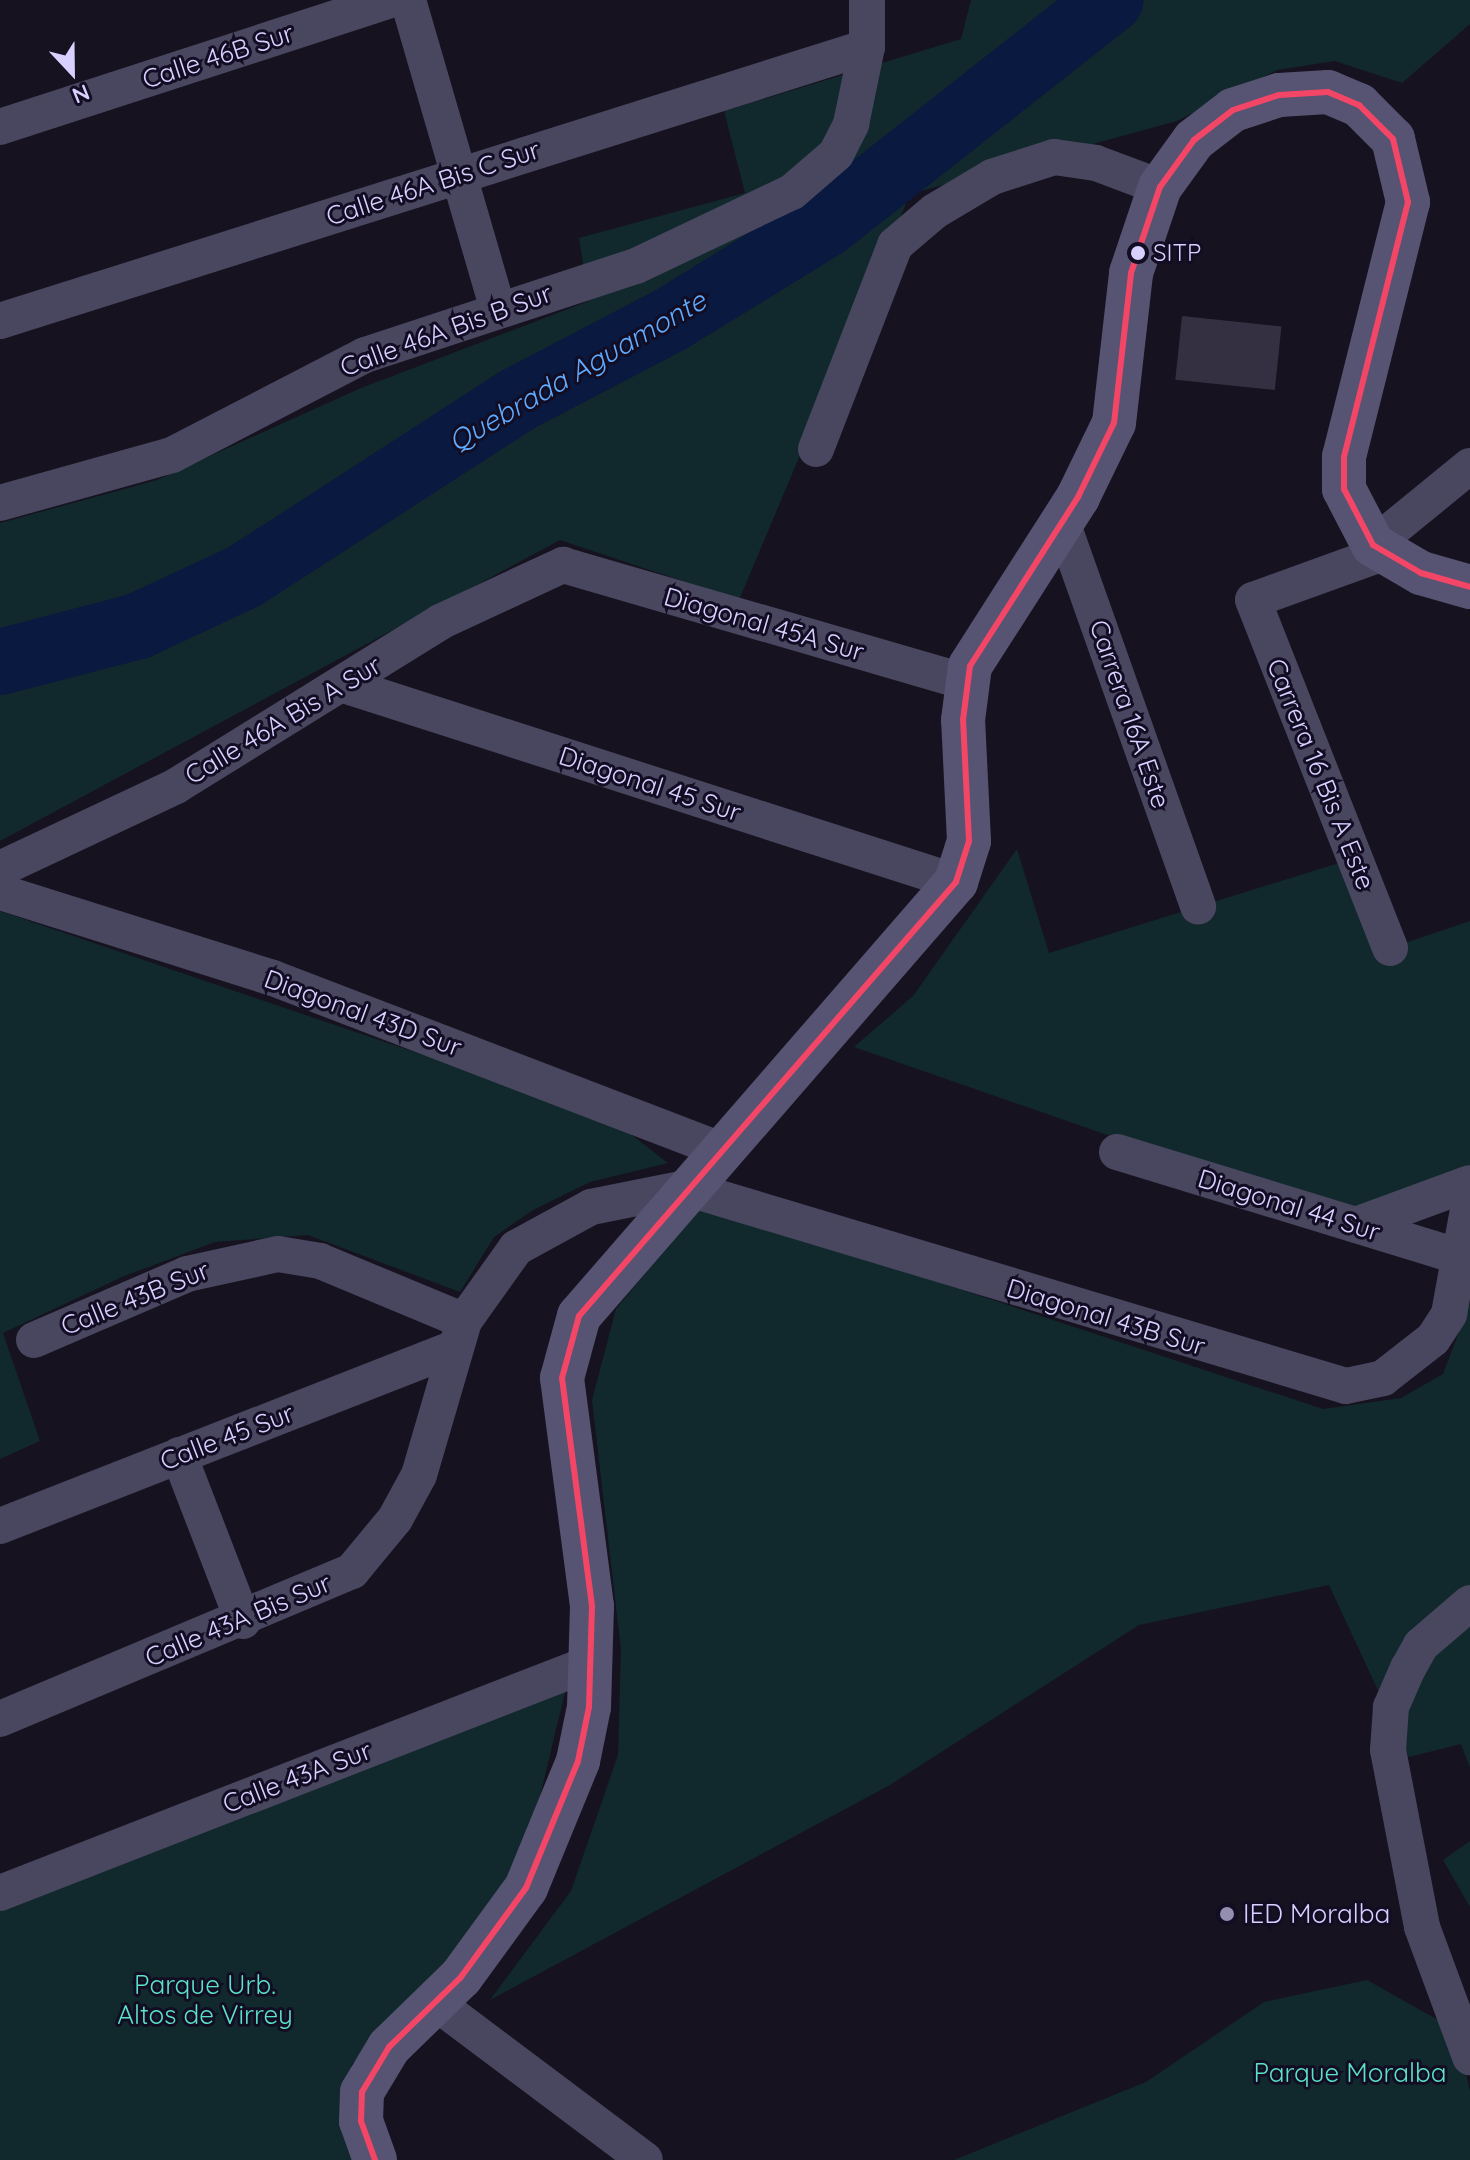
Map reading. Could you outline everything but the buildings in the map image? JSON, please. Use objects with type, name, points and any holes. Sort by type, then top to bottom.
[{"type":"street","name":"Calle 46B Sur","points":[[0,127],[391,0]]},
{"type":"street","points":[[408,0],[497,306]]},
{"type":"street","points":[[867,0],[867,47]]},
{"type":"street","name":"Calle 46A Bis C Sur","points":[[0,321],[867,47]]},
{"type":"street","name":"Calle 46A Bis B Sur","points":[[0,503],[172,455],[365,355],[497,306],[690,245],[792,192],[836,154],[851,124],[867,47]]},
{"type":"street","points":[[375,2160],[361,2121],[362,2092],[389,2047],[436,2003],[494,1938],[549,1840],[578,1761],[593,1662],[562,1378],[566,1346],[619,1261],[721,1150],[956,882],[969,833],[965,682],[985,635],[1062,522],[1114,423],[1131,273],[1160,187],[1194,140],[1233,110],[1279,95],[1328,92],[1384,126],[1408,185],[1344,457],[1348,505],[1378,549],[1470,587]]},
{"type":"street","points":[[816,449],[895,245],[935,211],[992,177],[1054,157],[1096,163],[1160,187]]},
{"type":"street","points":[[1378,549],[1470,466]]},
{"type":"street","name":"Carrera 16A Este","points":[[1062,522],[1198,907]]},
{"type":"street","name":"Carrera 16 Bis A Este","points":[[1378,549],[1253,600],[1390,948]]},
{"type":"street","name":"Diagonal 45A Sur","points":[[563,565],[965,682]]},
{"type":"street","name":"Calle 46A Bis A Sur","points":[[0,869],[176,786],[344,685],[440,622],[563,565]]},
{"type":"street","name":"Diagonal 45 Sur","points":[[344,685],[956,882]]},
{"type":"street","name":"Diagonal 43D Sur","points":[[0,892],[273,978],[721,1150]]},
{"type":"street","name":"Diagonal 44 Sur","points":[[1117,1152],[1461,1257]]},
{"type":"street","points":[[1356,1225],[1470,1183]]},
{"type":"street","points":[[459,1334],[516,1248],[550,1226],[591,1207],[686,1188]]},
{"type":"street","name":"Diagonal 43B Sur","points":[[686,1188],[1346,1386],[1383,1378],[1433,1339],[1449,1314],[1470,1198]]},
{"type":"street","name":"Calle 43B Sur","points":[[34,1340],[187,1274],[278,1254],[320,1261],[459,1334]]},
{"type":"street","name":"Calle 45 Sur","points":[[0,1526],[179,1455],[459,1334]]},
{"type":"street","name":"Calle 43A Bis Sur","points":[[0,1719],[243,1621],[352,1571],[395,1519],[441,1418],[459,1334]]},
{"type":"street","points":[[179,1455],[243,1621]]},
{"type":"street","points":[[1470,1603],[1421,1645],[1391,1707],[1391,1794],[1408,1870],[1470,2057]]},
{"type":"street","name":"Calle 43A Sur","points":[[0,1893],[593,1662]]},
{"type":"street","points":[[436,2003],[645,2160]]},
{"type":"green space","points":[[971,0],[1470,0],[1470,24],[1402,83],[1335,61],[1277,70],[1177,121],[910,194],[739,600],[560,540],[0,841],[0,523],[157,480],[361,388],[589,301],[579,238],[745,193],[724,111],[961,39]]},
{"type":"green space","points":[[1017,849],[1049,953],[1355,858],[1390,948],[1470,921],[1470,1176],[1358,1222],[854,1047],[913,996]]},
{"type":"green space","points":[[0,911],[611,1119],[668,1163],[590,1182],[533,1210],[494,1237],[460,1292],[308,1235],[215,1242],[122,1277],[3,1333],[40,1441],[0,1459]]},
{"type":"green space","points":[[702,1204],[1323,1409],[1401,1398],[1443,1374],[1470,1303],[1470,1768],[1461,1744],[1409,1757],[1329,1585],[1139,1625],[890,1785],[490,2000],[571,1891],[618,1755],[621,1650],[592,1400],[616,1309]]},
{"type":"green space","name":"Parque Urb. Altos de Virrey","points":[[566,1688],[530,1838],[480,1932],[352,2064],[343,2096],[355,2160],[0,2160],[0,1911]]},
{"type":"green space","points":[[1470,1841],[1470,1907],[1443,1860]]},
{"type":"green space","name":"Parque Moralba","points":[[1367,1980],[1456,2030],[1470,2091],[1470,2160],[954,2160],[1146,2082],[1264,2002]]},
{"type":"waterway","name":"Quebrada Aguamonte","points":[[0,662],[138,626],[245,576],[517,400],[670,320],[826,224],[1111,0]]},
{"type":"transit line","points":[[375,2160],[361,2121],[362,2092],[389,2047],[461,1977],[526,1888],[578,1761],[589,1707],[592,1606],[562,1378],[579,1316],[956,882],[969,841],[963,720],[970,666],[1078,497],[1114,423],[1131,273],[1160,187],[1194,140],[1233,110],[1279,95],[1328,92],[1359,105],[1393,139],[1408,202],[1344,457],[1344,489],[1373,545],[1421,573],[1470,587]]},
{"type":"place","name":"SITP","points":[[1138,253]]},
{"type":"place","name":"IED Moralba","points":[[1227,1914]]}]
